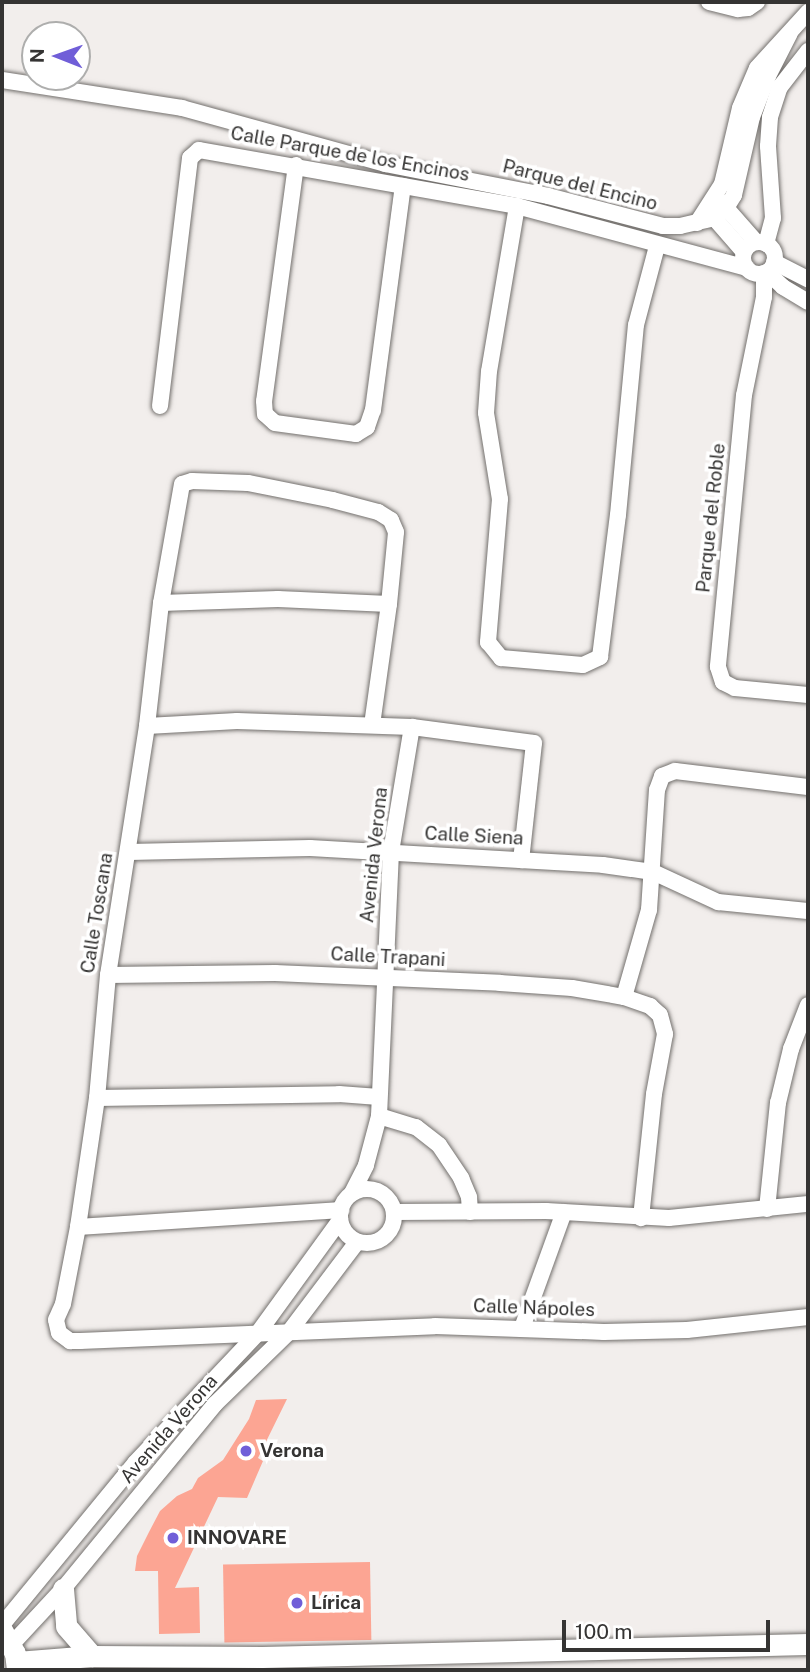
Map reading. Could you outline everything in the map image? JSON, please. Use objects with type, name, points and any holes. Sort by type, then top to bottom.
[{"type":"street","points":[[709,2],[738,9],[748,8],[757,2]]},
{"type":"street","points":[[768,269],[773,251],[753,252],[712,211],[739,183],[752,117],[768,76],[790,33],[808,12]]},
{"type":"street","points":[[753,252],[773,218],[768,146],[770,117],[780,87],[808,51]]},
{"type":"street","name":"Parque del Encino","points":[[2,80],[182,108],[385,164],[548,196],[663,226],[712,211]]},
{"type":"street","name":"Calle Parque de los Encinos","points":[[160,406],[190,158],[194,152],[207,149],[517,205],[657,246],[753,252],[768,269]]},
{"type":"street","points":[[296,165],[264,401],[265,414],[275,423],[356,434],[368,426],[373,410],[402,186]]},
{"type":"street","points":[[517,205],[489,371],[486,412],[500,499],[488,642],[501,658],[583,665],[600,657],[636,325],[657,246]]},
{"type":"street","points":[[768,269],[808,279]]},
{"type":"street","points":[[768,269],[783,287],[808,302]]},
{"type":"street","name":"Parque del Roble","points":[[768,269],[744,395],[718,667],[723,682],[735,688],[808,695]]},
{"type":"street","name":"Calle Toscana","points":[[80,1341],[64,1338],[56,1328],[78,1227],[97,1098],[107,975],[129,852],[161,603],[182,484],[192,481],[248,483],[378,512],[391,520],[396,532],[389,604]]},
{"type":"street","points":[[161,603],[278,599],[389,604],[372,725]]},
{"type":"street","points":[[147,726],[237,721],[372,725],[412,727],[534,743],[521,860]]},
{"type":"street","name":"Avenida Verona","points":[[352,1193],[366,1165],[379,1116],[391,852],[412,727]]},
{"type":"street","points":[[624,997],[646,922],[653,872],[657,790],[662,776],[675,771],[808,788]]},
{"type":"street","name":"Calle Siena","points":[[129,852],[252,848],[391,852],[521,860],[653,872],[718,902],[808,911]]},
{"type":"street","name":"Calle Trapani","points":[[107,975],[275,973],[384,977],[572,988],[624,997],[650,1006],[660,1015],[665,1034],[654,1094],[641,1218]]},
{"type":"street","points":[[767,1209],[778,1103],[791,1049],[808,1005]]},
{"type":"street","points":[[97,1098],[339,1094],[379,1097]]},
{"type":"street","points":[[379,1116],[416,1127],[439,1145],[461,1178],[469,1197],[470,1212]]},
{"type":"street","points":[[366,1165],[370,1189]]},
{"type":"street","points":[[370,1189],[386,1196],[395,1212],[392,1228],[381,1240],[373,1243],[357,1242],[349,1237],[340,1215],[352,1193],[370,1189]]},
{"type":"street","points":[[395,1212],[564,1212],[641,1218],[808,1204]]},
{"type":"street","points":[[522,1328],[564,1212]]},
{"type":"street","points":[[78,1227],[340,1215]]},
{"type":"street","name":"Avenida Verona","points":[[10,1646],[135,1463],[258,1333],[340,1215]]},
{"type":"street","name":"Avenida Verona","points":[[10,1646],[63,1590],[215,1404],[289,1332],[357,1242]]},
{"type":"street","name":"Calle Nápoles","points":[[80,1341],[435,1326],[687,1330],[808,1317]]},
{"type":"street","points":[[202,1391],[215,1404]]},
{"type":"street","points":[[135,1463],[152,1478]]},
{"type":"street","points":[[63,1590],[66,1626],[92,1656]]},
{"type":"street","points":[[10,1646],[92,1656],[256,1663],[808,1644]]},
{"type":"building","points":[[287,1399],[258,1458],[263,1461],[247,1498],[218,1497],[175,1588],[199,1587],[200,1633],[159,1634],[158,1571],[135,1571],[137,1556],[160,1511],[177,1496],[192,1489],[198,1478],[223,1460],[249,1419],[256,1400]]},
{"type":"building","name":"Lírica","points":[[370,1562],[371,1640],[224,1643],[223,1565]]},
{"type":"place","name":"Verona","points":[[246,1451]]},
{"type":"place","name":"INNOVARE","points":[[173,1538]]},
{"type":"place","name":"Lírica","points":[[297,1603]]}]
